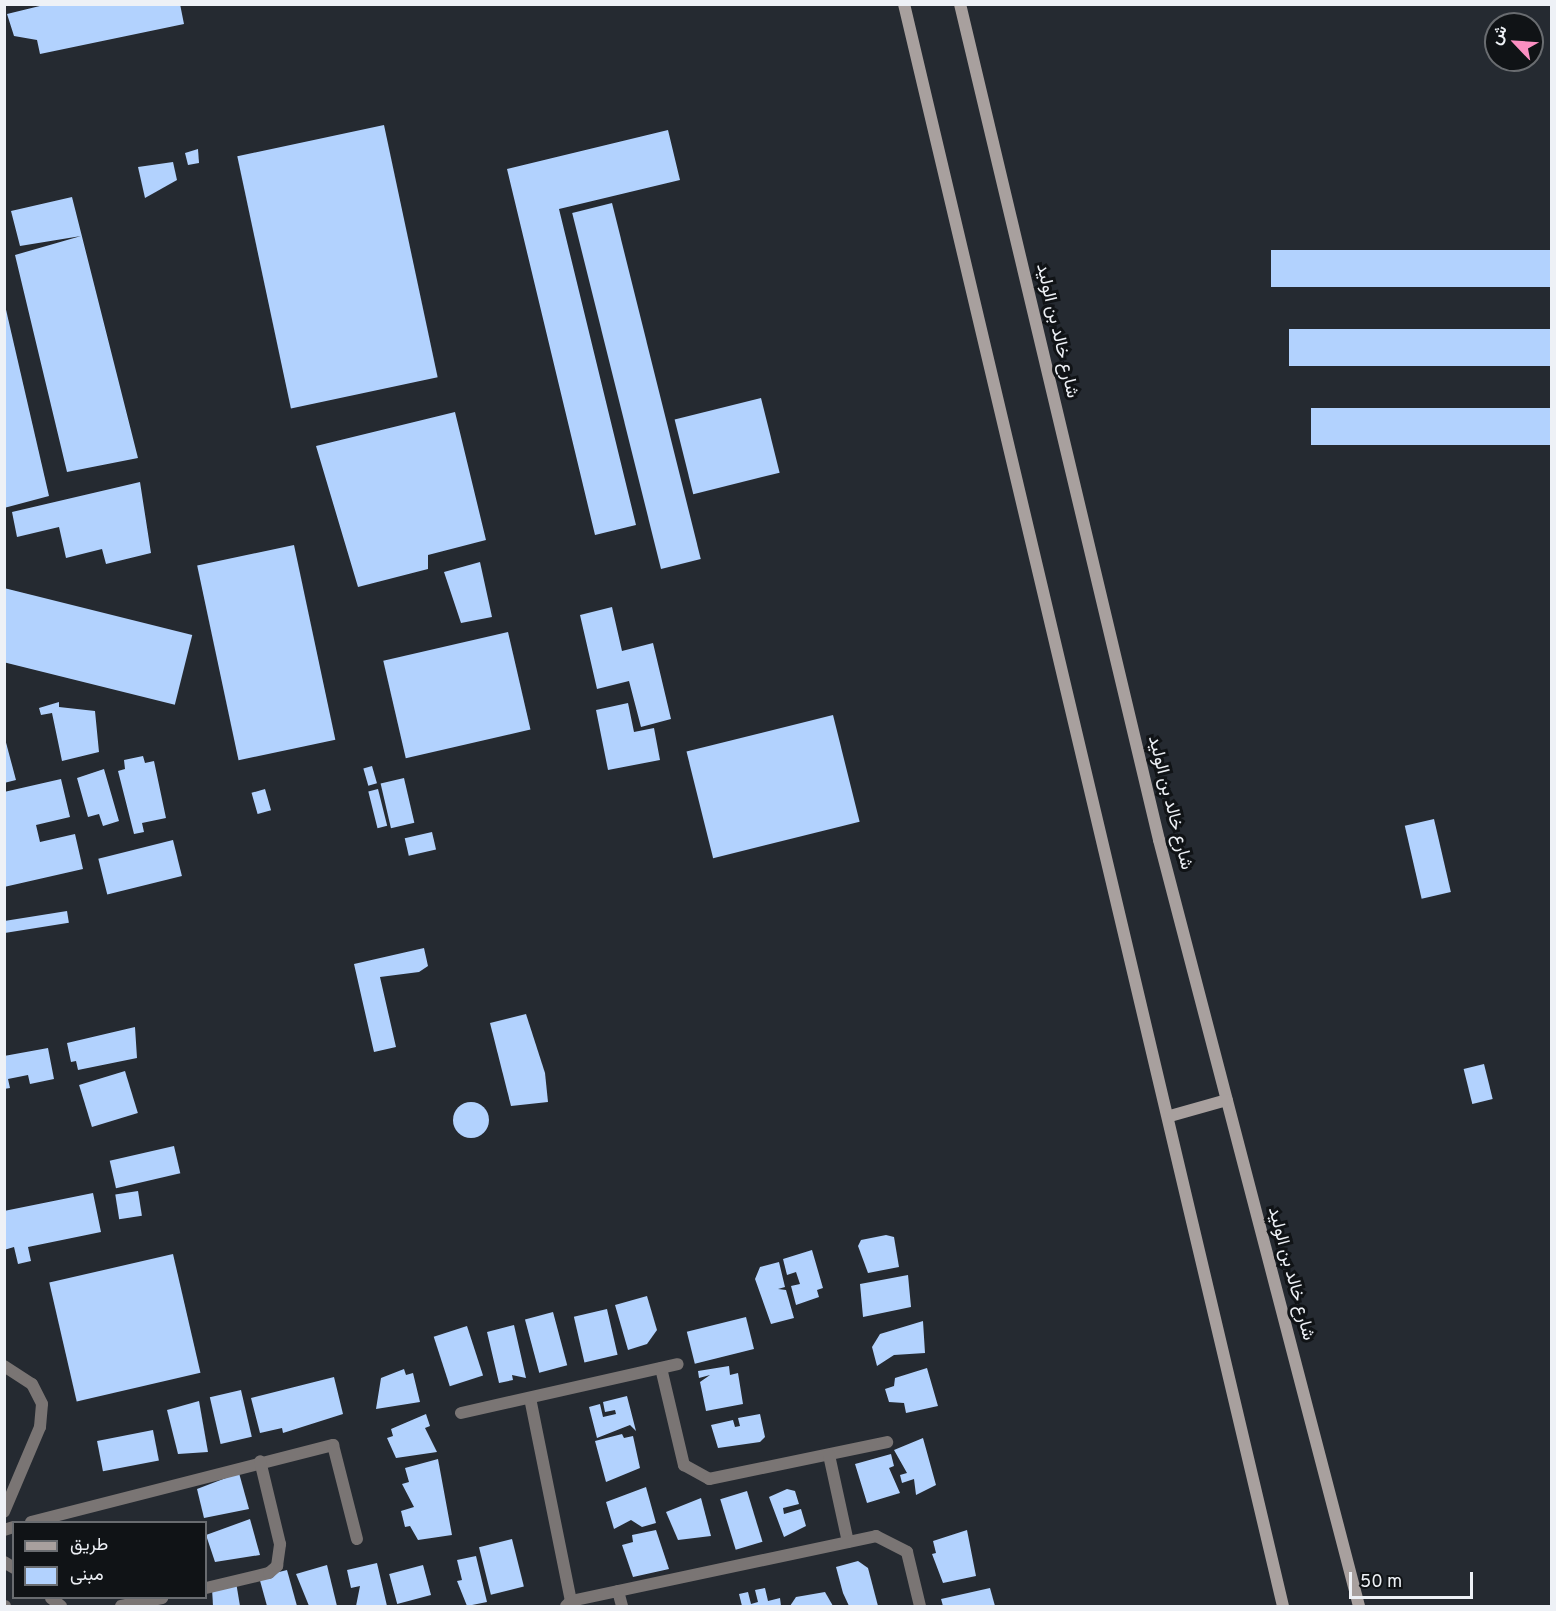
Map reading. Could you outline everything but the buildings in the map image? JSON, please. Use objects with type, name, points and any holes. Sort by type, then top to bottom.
[{"type":"main road","points":[[903,4],[1170,1116],[1283,1606]]},
{"type":"main road","name":"شارع خالد بن الوليد","points":[[960,4],[1159,840],[1359,1606]]},
{"type":"main road","points":[[1170,1116],[1227,1100]]},
{"type":"street","points":[[461,1413],[678,1364]]},
{"type":"street","points":[[4,1366],[32,1384],[42,1404],[40,1427],[4,1512]]},
{"type":"street","points":[[661,1368],[684,1465],[695,1474],[723,1479],[886,1442]]},
{"type":"street","points":[[530,1398],[568,1604],[618,1591],[876,1536],[898,1543],[907,1552],[920,1606]]},
{"type":"street","points":[[35,1521],[260,1461],[333,1445],[357,1539]]},
{"type":"street","points":[[829,1455],[848,1542]]},
{"type":"street","points":[[207,1588],[268,1573],[277,1566],[280,1544],[260,1461]]},
{"type":"street","points":[[618,1591],[622,1606]]},
{"type":"street","points":[[121,1606],[157,1599]]}]
